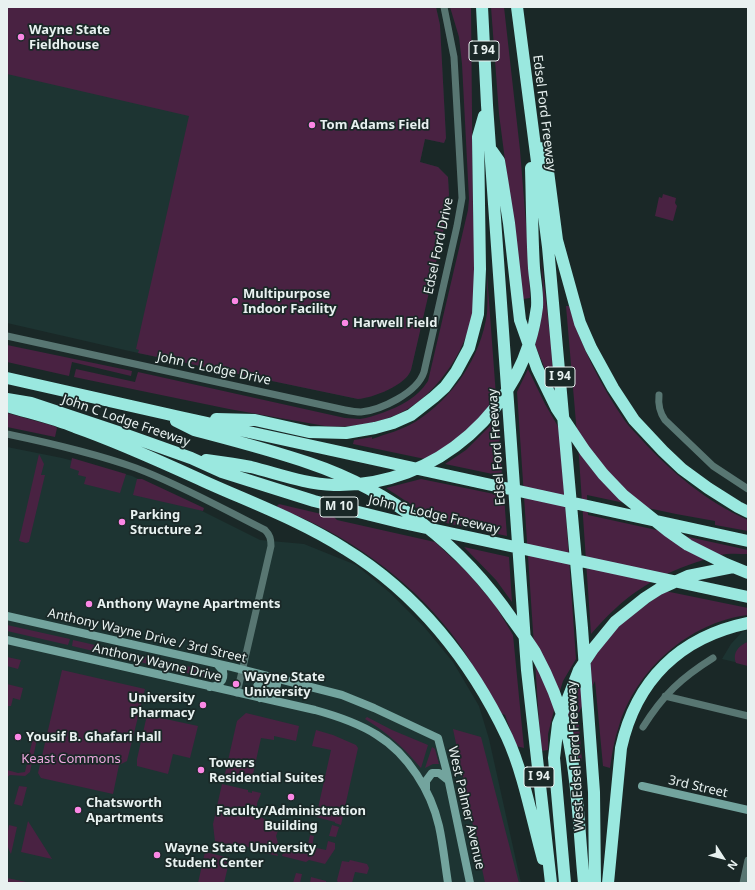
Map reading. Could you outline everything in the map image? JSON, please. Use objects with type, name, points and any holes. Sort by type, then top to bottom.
[{"type":"highway","name":"Edsel Ford Freeway","points":[[482,7],[487,105],[508,414],[528,670],[550,883]]},
{"type":"highway","name":"Edsel Ford Freeway","points":[[517,7],[528,104],[548,248],[582,628]]},
{"type":"highway","points":[[191,458],[250,467],[305,482],[329,485],[352,484],[383,480],[418,468],[445,454],[470,436],[480,426],[498,405],[519,371],[524,360],[537,305],[534,269],[528,104]]},
{"type":"highway","points":[[180,417],[255,420],[309,432],[346,433],[375,428],[405,418],[434,397],[445,386],[456,372],[470,348],[478,314],[480,269],[478,137],[487,105]]},
{"type":"highway","points":[[532,126],[548,171],[557,240],[580,323],[591,348],[613,388],[634,420],[682,469],[708,488],[748,512]]},
{"type":"highway","points":[[490,149],[499,161],[509,223],[520,320],[537,368],[557,409],[585,451],[603,474],[623,495],[688,545],[748,574]]},
{"type":"highway","points":[[7,372],[28,382]]},
{"type":"highway","name":"John C Lodge Freeway","points":[[7,378],[748,541]]},
{"type":"highway","name":"John C Lodge Freeway","points":[[7,399],[38,406],[191,458],[222,472],[314,501],[402,523],[748,597]]},
{"type":"highway","points":[[7,406],[74,426],[160,461],[263,507],[346,549],[376,570],[400,590],[432,621],[448,642],[481,689],[507,738],[520,773],[550,883]]},
{"type":"highway","points":[[157,411],[194,430],[310,463],[366,487],[399,506],[445,542],[472,568],[496,596],[534,651],[554,693],[566,731],[577,796],[584,883]]},
{"type":"highway","points":[[565,883],[554,758],[558,724],[579,670],[593,649],[615,622],[645,598],[688,576],[748,564]]},
{"type":"highway","points":[[608,883],[621,748],[626,726],[638,699],[662,668],[686,648],[717,632],[748,624]]},
{"type":"highway","name":"West Edsel Ford Freeway","points":[[582,628],[594,792],[595,883]]},
{"type":"street","name":"Edsel Ford Drive","points":[[412,390],[420,382],[424,372],[462,198],[454,57],[444,7]]},
{"type":"street","name":"John C Lodge Drive","points":[[7,336],[359,412],[374,409],[412,390]]},
{"type":"street","points":[[659,395],[658,402],[661,415],[665,420],[713,466],[748,489]]},
{"type":"street","points":[[7,434],[103,457],[137,469],[170,482],[265,530],[270,536],[271,546],[237,693]]},
{"type":"street","name":"Anthony Wayne Drive / 3rd Street","points":[[7,616],[243,670],[347,697],[438,738]]},
{"type":"street","name":"Anthony Wayne Drive","points":[[7,640],[315,710],[338,717],[370,731],[386,741],[401,755],[426,790]]},
{"type":"street","points":[[643,727],[665,696],[681,680],[713,658]]},
{"type":"street","points":[[209,687],[218,685],[223,678],[224,671],[217,664]]},
{"type":"street","points":[[260,698],[256,691],[257,687],[262,682],[298,689],[309,687]]},
{"type":"street","points":[[665,696],[748,716]]},
{"type":"street","name":"West Palmer Avenue","points":[[438,738],[470,883]]},
{"type":"street","points":[[448,780],[439,773],[432,773],[426,781],[426,790],[433,805],[439,826],[449,883]]},
{"type":"street","name":"3rd Street","points":[[642,786],[748,810]]},
{"type":"street","points":[[743,883],[748,860]]},
{"type":"shaded area","points":[[7,7],[436,7],[440,25],[446,138],[444,143],[425,139],[420,162],[438,167],[448,177],[449,201],[411,370],[407,377],[391,388],[375,395],[358,399],[138,353],[7,323]]},
{"type":"shaded area","name":"Wayne State University","points":[[7,447],[62,458],[132,476],[260,540],[304,544],[356,565],[389,592],[425,628],[453,662],[479,706],[489,739],[521,883],[7,883]]},
{"type":"shaded area","points":[[748,630],[748,665],[722,659],[731,644],[742,632]]},
{"type":"green space","points":[[7,7],[436,7],[440,25],[446,138],[444,143],[425,139],[420,162],[438,167],[448,177],[449,194],[447,215],[411,370],[408,376],[396,386],[388,390],[358,399],[138,353],[139,350],[136,349],[189,116],[7,74]]},
{"type":"green space","points":[[450,7],[471,7],[474,301],[471,320],[460,350],[441,380],[429,392],[402,412],[388,418],[357,425],[333,427],[229,409],[74,377],[76,369],[135,382],[138,372],[345,418],[358,419],[363,419],[382,413],[414,397],[428,381],[468,210],[469,199],[462,64],[459,37]]},
{"type":"green space","points":[[491,7],[504,7],[520,150],[529,261],[530,298],[523,299],[499,114]]},
{"type":"green space","points":[[663,194],[676,198],[675,203],[677,206],[673,221],[655,216],[659,197],[662,198]]},
{"type":"green space","points":[[541,258],[551,344],[554,390],[535,345],[540,326],[542,305],[543,286]]},
{"type":"green space","points":[[487,274],[496,396],[482,415],[455,440],[425,459],[353,444],[354,440],[372,437],[372,439],[399,430],[415,422],[441,402],[463,376],[484,330],[487,313]]},
{"type":"green space","points":[[566,306],[569,306],[579,336],[592,366],[616,408],[629,426],[665,463],[690,485],[718,504],[748,520],[748,531],[715,525],[715,521],[587,495],[588,515],[748,550],[748,554],[727,554],[711,557],[681,568],[651,582],[626,599],[591,634],[579,458]]},
{"type":"green space","points":[[7,345],[132,371],[131,376],[72,362],[69,376],[7,362]]},
{"type":"green space","points":[[528,369],[545,404],[560,430],[576,659],[563,681],[554,710],[548,734],[548,750],[541,751],[517,392]]},
{"type":"green space","points":[[7,413],[54,426],[57,428],[55,437],[7,427]]},
{"type":"green space","points":[[498,418],[502,476],[445,464],[466,450]]},
{"type":"green space","points":[[39,454],[44,464],[41,475],[45,475],[29,542],[26,543],[19,541]]},
{"type":"green space","points":[[72,458],[126,474],[120,493],[84,484],[86,477],[78,475],[79,471],[70,468]]},
{"type":"green space","points":[[137,479],[142,479],[204,508],[203,511],[133,495]]},
{"type":"green space","points":[[421,479],[504,496],[507,536],[432,520],[386,488]]},
{"type":"green space","points":[[279,504],[334,517],[337,520],[435,542],[468,573],[495,605],[513,635],[524,748],[516,746],[505,715],[500,713],[465,652],[451,633],[415,593],[395,575],[351,544],[303,518],[278,508],[277,506]]},
{"type":"green space","points":[[464,547],[509,557],[512,602],[496,580]]},
{"type":"green space","points":[[665,591],[748,608],[748,615],[726,619],[705,627],[686,638],[668,652],[652,668],[638,686],[627,705],[616,736],[610,768],[603,766],[595,681],[578,714],[582,761],[578,760],[572,727],[567,713],[574,692],[598,651],[621,623]]},
{"type":"green space","points":[[7,625],[70,639],[68,645],[7,631]]},
{"type":"green space","points":[[73,640],[217,673],[217,678],[216,680],[72,646]]},
{"type":"green space","points":[[748,642],[748,666],[736,663],[735,656],[737,650],[739,647]]},
{"type":"green space","points":[[7,657],[21,660],[18,669],[7,666]]},
{"type":"green space","points":[[62,670],[145,689],[127,761],[119,765],[113,794],[41,778],[38,773]]},
{"type":"green space","points":[[7,684],[23,688],[20,700],[13,698],[11,706],[7,706]]},
{"type":"green space","points":[[246,713],[299,726],[296,741],[274,736],[274,740],[261,738],[251,783],[247,781],[247,783],[224,778],[237,721]]},
{"type":"green space","name":"Keast Commons","points":[[147,715],[198,726],[190,758],[173,754],[168,774],[137,766],[137,759]]},
{"type":"green space","points":[[367,717],[392,730],[428,745],[421,768],[395,741],[365,719]]},
{"type":"green space","points":[[453,729],[481,737],[519,883],[485,883]]},
{"type":"green space","points":[[316,730],[333,735],[356,745],[358,748],[341,825],[316,817],[331,750],[312,746]]},
{"type":"green space","points":[[33,738],[37,739],[30,772],[25,776],[10,775],[7,777],[7,770],[18,773],[25,772]]},
{"type":"green space","points":[[432,747],[435,749],[439,764],[433,764],[425,768]]},
{"type":"green space","points":[[222,784],[248,790],[248,792],[252,793],[252,791],[261,793],[257,804],[257,812],[266,820],[273,821],[279,828],[276,836],[278,843],[276,849],[278,856],[256,851],[244,845],[234,846],[215,842],[213,824]]},
{"type":"green space","points":[[19,786],[27,787],[22,806],[14,804]]},
{"type":"green space","points":[[28,821],[52,859],[21,852]]},
{"type":"green space","points":[[9,825],[17,827],[11,854],[7,843]]},
{"type":"green space","points":[[332,825],[339,827],[336,837],[329,836]]},
{"type":"green space","points":[[310,835],[314,836],[312,847],[326,850],[328,841],[335,843],[335,849],[325,864],[309,860],[306,862],[282,856],[284,849],[306,854]]},
{"type":"green space","points":[[205,852],[230,858],[224,883],[198,883]]},
{"type":"green space","points":[[350,860],[367,864],[369,868],[367,874],[355,872],[352,883],[338,883],[337,880],[342,861],[349,862]]},
{"type":"green space","points":[[296,873],[302,874],[300,883],[293,883]]},
{"type":"green space","points":[[311,877],[326,881],[326,883],[310,883]]},
{"type":"green space","points":[[7,878],[31,883],[7,883]]},
{"type":"place","name":"Wayne State Fieldhouse","points":[[21,37]]},
{"type":"place","name":"Tom Adams Field","points":[[312,125]]},
{"type":"place","name":"Multipurpose Indoor Facility","points":[[235,301]]},
{"type":"place","name":"Harwell Field","points":[[345,323]]},
{"type":"place","name":"Parking Structure 2","points":[[122,522]]},
{"type":"place","name":"Anthony Wayne Apartments","points":[[89,604]]},
{"type":"place","name":"Wayne State University","points":[[236,684]]},
{"type":"place","name":"University Pharmacy","points":[[203,705]]},
{"type":"place","name":"Yousif B. Ghafari Hall","points":[[18,737]]},
{"type":"place","name":"Towers Residential Suites","points":[[201,770]]},
{"type":"place","name":"Faculty/Administration Building","points":[[291,797]]},
{"type":"place","name":"Chatsworth Apartments","points":[[78,810]]},
{"type":"place","name":"Wayne State University Student Center","points":[[157,855]]}]
